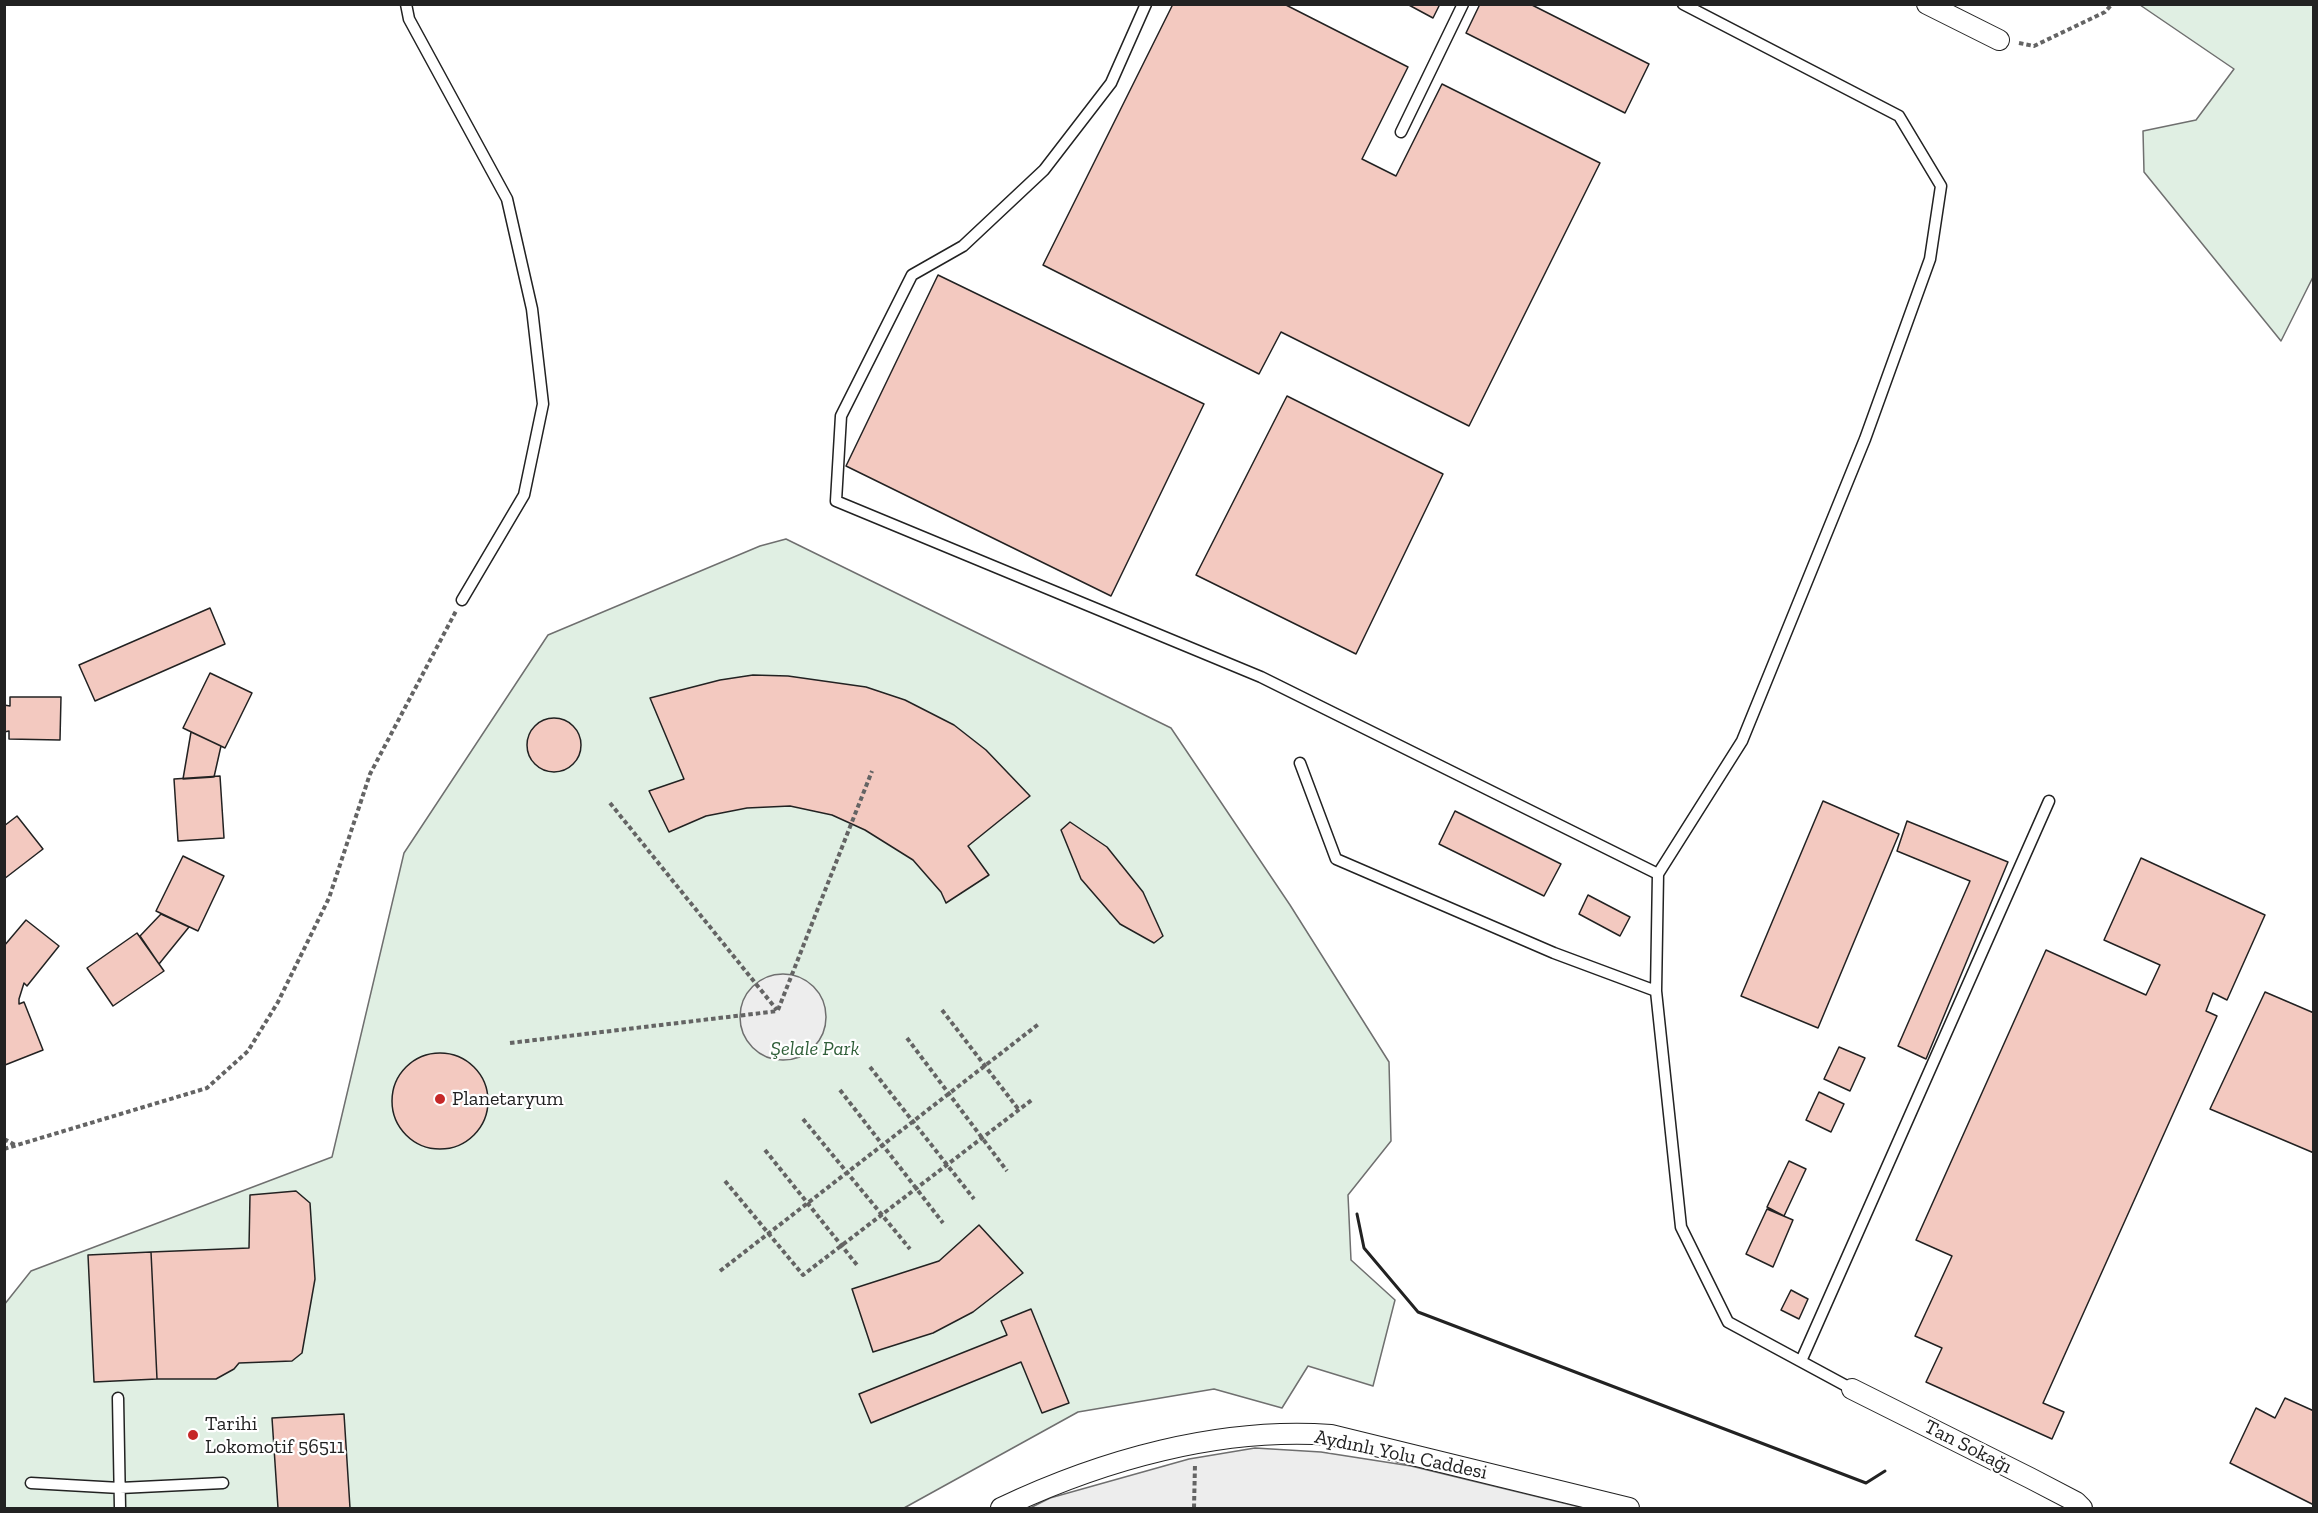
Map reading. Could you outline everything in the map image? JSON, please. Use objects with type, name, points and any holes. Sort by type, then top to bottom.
[{"type":"street","points":[[1927,4],[1999,40]]},
{"type":"street","name":"Tan Sokağı","points":[[1852,1389],[2076,1502],[2082,1509]]},
{"type":"street","name":"Aydınlı Yolu Caddesi","points":[[1001,1509],[1043,1488],[1099,1468],[1196,1444],[1296,1433],[1331,1435],[1629,1509]]},
{"type":"lane","points":[[406,4],[409,19],[507,199],[532,309],[543,404],[524,495],[462,600]]},
{"type":"lane","points":[[1146,4],[1110,83],[1044,170],[963,246],[912,275],[841,416],[836,501],[1261,678],[1658,874]]},
{"type":"lane","points":[[1401,132],[1463,4]]},
{"type":"lane","points":[[1683,4],[1899,116],[1941,186],[1930,259],[1914,304],[1865,439],[1742,741],[1658,874],[1656,991],[1681,1227],[1728,1322],[1852,1389]]},
{"type":"lane","points":[[1300,763],[1336,859],[1554,953],[1656,991]]},
{"type":"lane","points":[[1801,1361],[2049,801]]},
{"type":"lane","points":[[118,1398],[120,1509]]},
{"type":"lane","points":[[31,1483],[120,1488],[222,1483]]},
{"type":"path","points":[[1999,40],[2034,46],[2105,12],[2112,4]]},
{"type":"path","points":[[4,1149],[207,1088],[248,1051],[278,1002],[329,898],[370,774],[462,600]]},
{"type":"path","points":[[778,1011],[872,771]]},
{"type":"path","points":[[610,803],[778,1011]]},
{"type":"path","points":[[942,1010],[1019,1110]]},
{"type":"path","points":[[510,1043],[778,1011]]},
{"type":"path","points":[[720,1271],[1040,1023]]},
{"type":"path","points":[[907,1038],[1007,1171]]},
{"type":"path","points":[[870,1067],[974,1199]]},
{"type":"path","points":[[840,1090],[943,1223]]},
{"type":"path","points":[[725,1182],[804,1275],[1033,1099]]},
{"type":"path","points":[[803,1119],[910,1249]]},
{"type":"path","points":[[4,1139],[17,1146]]},
{"type":"path","points":[[765,1150],[857,1265]]},
{"type":"path","points":[[1194,1509],[1196,1444]]},
{"type":"green space","points":[[2140,5],[2313,5],[2313,277],[2281,341],[2144,172],[2143,131],[2196,120],[2234,69]]},
{"type":"green space","name":"Şelale Park","points":[[786,539],[1171,728],[1290,905],[1389,1062],[1391,1141],[1348,1195],[1351,1260],[1395,1300],[1373,1386],[1308,1366],[1282,1408],[1214,1389],[1078,1412],[904,1508],[5,1508],[4,1305],[31,1271],[332,1157],[404,853],[548,635],[760,546]]},
{"type":"shaded area","points":[[783,974],[800,977],[814,986],[823,1000],[826,1017],[823,1034],[814,1048],[800,1057],[783,1060],[766,1057],[752,1048],[743,1034],[740,1017],[743,1000],[752,986],[766,977]]},
{"type":"shaded area","points":[[1255,1448],[1321,1452],[1411,1466],[1584,1508],[1030,1508],[1050,1498],[1189,1459]]},
{"type":"building","points":[[1173,4],[1284,4],[1408,67],[1362,159],[1396,176],[1442,84],[1600,163],[1469,426],[1281,332],[1259,374],[1043,265]]},
{"type":"building","points":[[1407,4],[1440,4],[1433,18]]},
{"type":"building","points":[[1480,4],[1530,4],[1649,64],[1625,113],[1466,33]]},
{"type":"building","points":[[938,275],[1204,404],[1111,596],[846,466]]},
{"type":"building","points":[[1287,396],[1443,474],[1356,654],[1196,575]]},
{"type":"building","points":[[210,608],[225,644],[95,701],[79,665]]},
{"type":"building","points":[[210,673],[252,693],[225,748],[183,728]]},
{"type":"building","points":[[753,675],[788,676],[866,687],[905,700],[954,725],[986,750],[1030,796],[968,846],[989,875],[946,903],[941,892],[913,860],[865,830],[832,815],[790,806],[747,808],[706,816],[669,832],[649,791],[684,779],[650,698],[720,680]]},
{"type":"building","points":[[10,697],[61,697],[60,740],[9,739],[9,731],[4,732],[4,705],[10,706]]},
{"type":"building","points":[[554,718],[564,720],[573,726],[579,735],[581,745],[579,755],[573,764],[564,770],[554,772],[544,770],[535,764],[529,755],[527,745],[529,735],[535,726],[544,720]]},
{"type":"building","points":[[191,732],[221,746],[214,777],[183,779]]},
{"type":"building","points":[[220,776],[224,838],[178,841],[174,779]]},
{"type":"building","points":[[1823,801],[1899,834],[1818,1028],[1741,996]]},
{"type":"building","points":[[1455,811],[1561,864],[1544,896],[1439,844]]},
{"type":"building","points":[[17,816],[43,849],[4,879],[4,826]]},
{"type":"building","points":[[1907,821],[2008,862],[1926,1059],[1898,1046],[1970,881],[1897,851]]},
{"type":"building","points":[[1070,822],[1107,847],[1143,892],[1163,936],[1154,943],[1120,924],[1081,879],[1061,830]]},
{"type":"building","points":[[183,856],[224,876],[198,931],[156,911]]},
{"type":"building","points":[[2141,858],[2265,915],[2227,1000],[2213,993],[2206,1011],[2217,1016],[2043,1403],[2064,1412],[2052,1439],[1926,1382],[1942,1348],[1915,1336],[1952,1256],[1916,1240],[2046,950],[2146,995],[2160,965],[2104,940]]},
{"type":"building","points":[[1588,895],[1630,917],[1620,936],[1579,914]]},
{"type":"building","points":[[161,914],[189,927],[159,964],[140,936]]},
{"type":"building","points":[[26,920],[59,946],[27,986],[24,983],[19,999],[19,1004],[24,1002],[43,1050],[5,1065],[4,946]]},
{"type":"building","points":[[137,933],[164,971],[113,1006],[87,968]]},
{"type":"building","points":[[2265,992],[2314,1013],[2314,1153],[2210,1109]]},
{"type":"building","points":[[1839,1047],[1865,1058],[1850,1091],[1824,1079]]},
{"type":"building","name":"Planetaryum","points":[[440,1053],[458,1057],[474,1067],[484,1083],[488,1101],[484,1119],[474,1135],[458,1145],[440,1149],[422,1145],[406,1135],[396,1119],[392,1101],[396,1083],[406,1067],[422,1057]]},
{"type":"building","points":[[1819,1092],[1844,1104],[1831,1132],[1806,1120]]},
{"type":"building","points":[[1789,1161],[1806,1169],[1784,1216],[1767,1207]]},
{"type":"building","points":[[296,1191],[310,1203],[315,1279],[302,1353],[292,1361],[239,1363],[234,1369],[216,1379],[157,1379],[151,1252],[249,1248],[250,1195]]},
{"type":"building","points":[[1767,1209],[1793,1220],[1773,1267],[1746,1254]]},
{"type":"building","points":[[979,1225],[1023,1273],[973,1312],[933,1333],[873,1352],[852,1289],[939,1261]]},
{"type":"building","points":[[151,1252],[157,1379],[94,1382],[88,1255]]},
{"type":"building","points":[[1791,1290],[1808,1299],[1799,1319],[1781,1310]]},
{"type":"building","points":[[1031,1309],[1069,1403],[1042,1413],[1021,1362],[871,1423],[859,1394],[1007,1335],[1001,1321]]},
{"type":"building","points":[[2285,1398],[2314,1411],[2314,1505],[2230,1463],[2256,1408],[2275,1418]]},
{"type":"building","points":[[344,1414],[350,1508],[278,1508],[272,1418]]},
{"type":"wall","points":[[1357,1214],[1364,1248],[1418,1312],[1866,1483],[1885,1471]]},
{"type":"place","name":"Planetaryum","points":[[440,1099]]},
{"type":"place","name":"Tarihi Lokomotif 56511","points":[[193,1435]]}]
